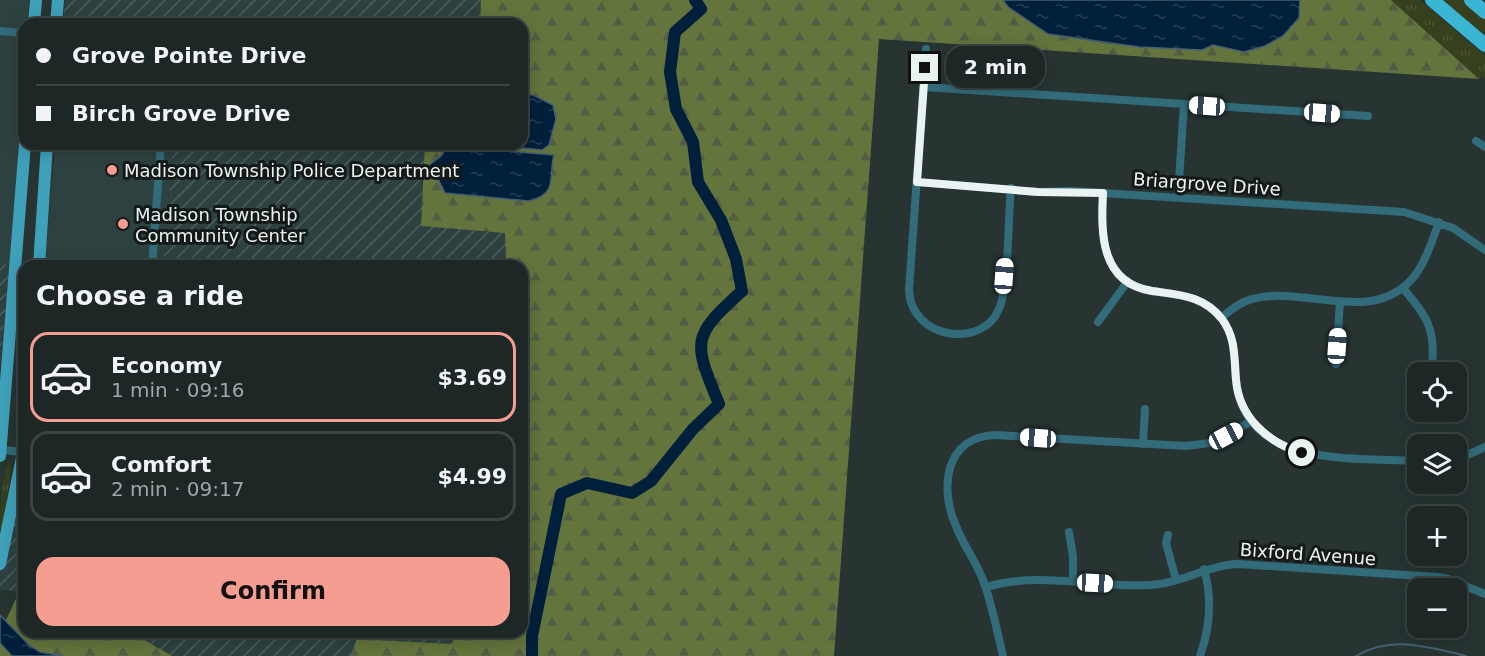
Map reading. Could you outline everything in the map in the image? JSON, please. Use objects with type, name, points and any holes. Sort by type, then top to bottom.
[{"type":"highway","points":[[1432,0],[1485,45]]},
{"type":"highway","points":[[1471,0],[1485,12]]},
{"type":"main road","points":[[34,18],[36,0]]},
{"type":"main road","points":[[56,18],[58,0]]},
{"type":"main road","points":[[0,452],[25,150]]},
{"type":"main road","points":[[39,260],[48,150]]},
{"type":"main road","points":[[0,564],[18,479]]},
{"type":"street","points":[[0,32],[18,33]]},
{"type":"street","points":[[926,48],[909,290],[910,306],[917,319],[925,326],[945,332],[971,332],[988,324],[1000,307],[1011,188]]},
{"type":"street","points":[[924,87],[1368,116]]},
{"type":"street","points":[[1178,197],[1184,104]]},
{"type":"street","points":[[1476,141],[1485,147]]},
{"type":"street","points":[[152,260],[161,150]]},
{"type":"street","name":"Briargrove Drive","points":[[917,182],[1038,192],[1103,193],[1386,210],[1439,222],[1463,234],[1485,250]]},
{"type":"street","points":[[1103,193],[1103,244],[1110,262],[1128,281],[1149,290],[1195,298],[1221,318],[1233,340],[1237,386],[1252,421],[1279,445],[1302,453],[1407,460]]},
{"type":"street","points":[[1221,318],[1239,304],[1258,297],[1340,301],[1377,299],[1402,288],[1420,269],[1439,222]]},
{"type":"street","points":[[1098,322],[1128,281]]},
{"type":"street","points":[[1402,288],[1422,311],[1431,328],[1434,340],[1432,362]]},
{"type":"street","points":[[1336,364],[1340,301]]},
{"type":"street","points":[[1143,444],[1145,409]]},
{"type":"street","points":[[1003,656],[986,587],[952,518],[948,477],[952,461],[960,449],[986,435],[1176,447],[1210,443],[1252,421]]},
{"type":"street","points":[[1467,455],[1485,447]]},
{"type":"street","points":[[0,452],[18,451]]},
{"type":"street","points":[[1069,531],[1073,581]]},
{"type":"street","points":[[1168,535],[1166,543],[1176,580]]},
{"type":"street","name":"Bixford Avenue","points":[[986,587],[1024,580],[1149,585],[1176,580],[1204,569],[1247,564],[1437,577],[1485,594]]},
{"type":"street","points":[[1200,656],[1207,634],[1209,611],[1204,569]]},
{"type":"shaded area","points":[[0,0],[29,0],[28,18],[18,18],[19,150],[10,265],[0,264]]},
{"type":"shaded area","points":[[65,0],[481,0],[480,18],[64,18]]},
{"type":"shaded area","points":[[55,150],[173,150],[163,260],[45,260]]},
{"type":"shaded area","points":[[173,150],[425,150],[421,226],[506,233],[506,260],[163,260]]},
{"type":"shaded area","points":[[0,264],[10,265],[0,365]]},
{"type":"shaded area","points":[[14,503],[18,503],[18,592],[0,589],[0,560]]},
{"type":"shaded area","points":[[141,638],[454,638],[452,644],[357,639],[350,656],[172,656]]},
{"type":"green space","points":[[481,0],[1003,0],[1008,7],[1048,34],[1111,44],[1202,50],[1213,45],[1244,52],[1300,6],[1300,0],[1391,0],[1479,79],[879,39],[834,656],[350,656],[357,639],[452,644],[454,638],[528,638],[528,260],[506,260],[505,233],[421,226],[425,150],[528,150],[528,18],[480,18]]},
{"type":"green space","points":[[1391,0],[1420,0],[1485,56],[1485,79],[1482,76],[1479,79]]},
{"type":"green space","points":[[1439,0],[1463,0],[1485,19],[1485,39]]},
{"type":"green space","points":[[10,461],[11,473],[0,545],[2,488]]},
{"type":"green space","points":[[18,594],[18,638],[141,638],[172,656],[0,656],[0,633]]},
{"type":"water","points":[[1003,0],[1300,0],[1299,18],[1283,36],[1265,46],[1244,52],[1213,45],[1202,50],[1139,47],[1048,34],[1008,7]]},
{"type":"water","points":[[528,94],[553,105],[556,119],[549,145],[542,150],[528,149]]},
{"type":"water","points":[[444,150],[497,150],[554,155],[549,189],[545,194],[529,201],[445,193],[437,177],[428,175],[425,168],[441,156]]},
{"type":"water","points":[[0,615],[18,634],[18,638],[22,638],[40,652],[63,656],[12,656],[0,643]]},
{"type":"waterway","points":[[532,656],[532,636],[561,494],[587,483],[632,493],[651,481],[693,429],[719,404],[704,366],[701,353],[702,341],[705,330],[713,319],[742,291],[736,259],[721,220],[698,182],[693,142],[676,109],[670,72],[675,32],[701,9],[695,0]]},
{"type":"waterway","points":[[1356,656],[1369,650],[1396,644],[1466,656]]},
{"type":"place","name":"Madison Township Police Department","points":[[112,170]]},
{"type":"place","name":"Madison Township Community Center","points":[[123,224]]},
{"type":"route","points":[[925,68],[917,182],[1038,192],[1103,193],[1101,236],[1110,262],[1128,281],[1136,285],[1149,290],[1173,292],[1195,298],[1214,311],[1227,327],[1233,340],[1237,386],[1252,421],[1279,445],[1302,453]]}]
